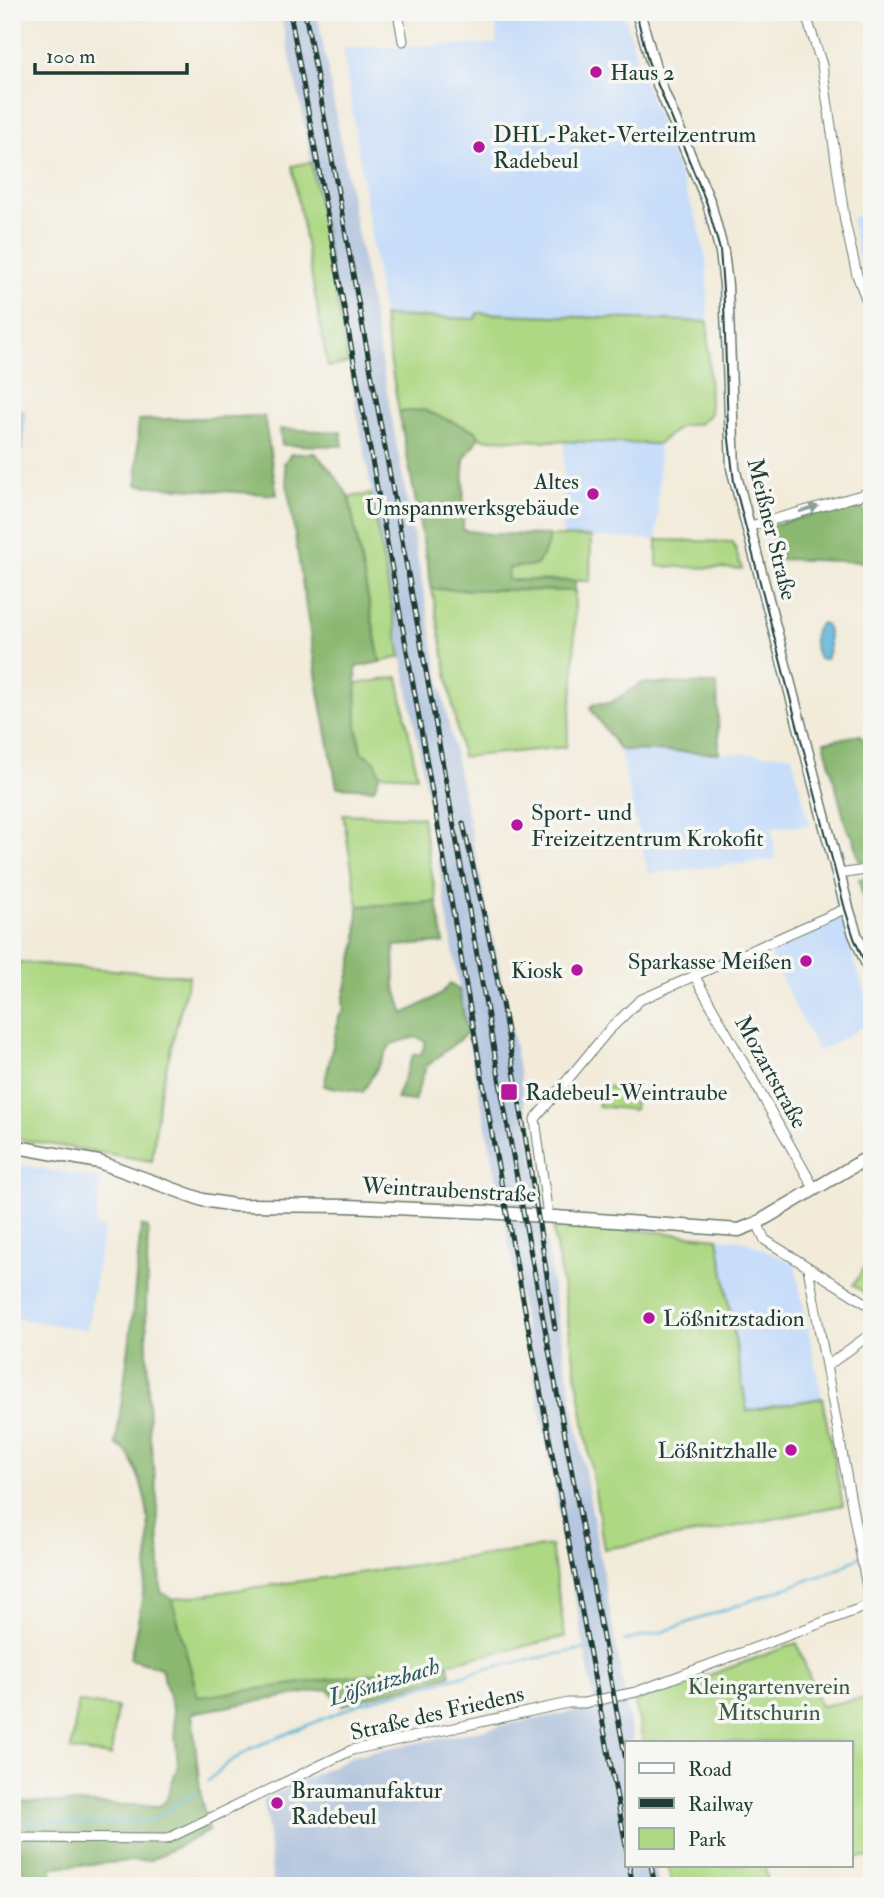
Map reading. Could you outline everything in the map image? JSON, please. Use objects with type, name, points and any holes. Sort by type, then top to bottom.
[{"type":"main road","name":"Meißner Straße","points":[[638,12],[658,82],[709,203],[722,252],[726,285],[733,468],[847,908],[872,974]]},
{"type":"main road","name":"Weintraubenstraße","points":[[12,1146],[99,1162],[203,1200],[234,1205],[361,1207],[548,1216],[739,1230],[757,1223],[872,1155]]},
{"type":"street","points":[[398,12],[403,41]]},
{"type":"street","points":[[805,12],[822,65],[845,222],[855,268],[872,314]]},
{"type":"street","points":[[747,527],[872,492]]},
{"type":"street","points":[[839,874],[872,869]]},
{"type":"street","points":[[548,1216],[536,1116],[608,1031],[640,1000],[847,908]]},
{"type":"street","name":"Mozartstraße","points":[[694,975],[814,1188]]},
{"type":"street","points":[[757,1223],[765,1240],[872,1307]]},
{"type":"street","points":[[808,1268],[871,1608]]},
{"type":"street","points":[[827,1366],[872,1333]]},
{"type":"street","name":"Straße des Friedens","points":[[12,1838],[167,1839],[352,1750],[568,1703],[584,1703],[636,1692],[871,1608]]},
{"type":"shaded area","points":[[280,12],[317,12],[442,691],[514,1041],[554,1297],[633,1741],[625,1741],[625,1867],[655,1867],[659,1886],[273,1886],[264,1800],[352,1756],[591,1708],[593,1716],[596,1712],[502,1205],[467,1033],[421,760],[301,106]]},
{"type":"shaded area","points":[[497,12],[624,12],[639,68],[698,223],[707,264],[708,322],[588,320],[477,313],[477,319],[383,316],[343,48],[496,44]]},
{"type":"shaded area","points":[[872,214],[872,298],[863,278],[851,217]]},
{"type":"shaded area","points":[[12,409],[25,410],[24,451],[15,452],[15,487],[12,487]]},
{"type":"shaded area","points":[[564,442],[658,444],[657,540],[562,536]]},
{"type":"shaded area","points":[[620,750],[792,755],[810,826],[772,827],[775,860],[648,874]]},
{"type":"shaded area","points":[[842,914],[855,965],[872,1009],[872,1022],[818,1052],[767,948]]},
{"type":"shaded area","points":[[12,1164],[101,1179],[95,1226],[104,1227],[87,1330],[12,1318]]},
{"type":"shaded area","points":[[718,1238],[742,1240],[795,1264],[822,1398],[747,1412]]},
{"type":"green space","points":[[311,162],[348,363],[328,367],[292,166]]},
{"type":"green space","points":[[477,313],[708,322],[710,414],[701,423],[681,426],[658,444],[484,439],[479,437],[476,431],[423,410],[399,412],[383,316],[476,319]]},
{"type":"green space","points":[[423,410],[476,431],[479,437],[464,459],[463,530],[490,534],[549,535],[547,546],[537,565],[509,568],[507,580],[575,581],[575,591],[432,589],[399,412]]},
{"type":"green space","points":[[264,416],[277,495],[137,485],[138,420]]},
{"type":"green space","points":[[280,429],[341,432],[343,446],[282,445]]},
{"type":"green space","points":[[315,453],[334,474],[349,497],[380,662],[356,667],[357,727],[361,752],[375,761],[380,774],[374,789],[337,787],[319,692],[284,463],[291,454]]},
{"type":"green space","points":[[371,494],[401,657],[380,662],[349,497]]},
{"type":"green space","points":[[862,501],[872,562],[778,559],[769,526]]},
{"type":"green space","points":[[549,536],[591,537],[590,581],[507,580],[509,568],[547,546]]},
{"type":"green space","points":[[657,540],[733,542],[742,569],[657,566]]},
{"type":"green space","points":[[432,589],[575,591],[574,680],[566,747],[462,757]]},
{"type":"green space","points":[[398,677],[417,776],[380,774],[375,761],[361,752],[357,727],[356,684]]},
{"type":"green space","points":[[642,683],[717,684],[719,753],[620,750],[590,708],[596,703],[610,703]]},
{"type":"green space","points":[[859,735],[872,748],[872,859],[859,861],[854,838],[847,829],[824,742]]},
{"type":"green space","points":[[343,814],[422,817],[437,902],[358,906]]},
{"type":"green space","points":[[872,877],[872,927],[869,928],[859,879]]},
{"type":"green space","points":[[437,902],[444,943],[394,946],[395,986],[404,1014],[440,995],[450,984],[459,990],[467,1033],[426,1067],[414,1101],[396,1099],[413,1055],[421,1054],[426,1041],[416,1037],[391,1044],[363,1092],[324,1086],[339,1017],[344,1010],[343,1001],[357,941],[358,906]]},
{"type":"green space","points":[[12,962],[189,976],[159,1096],[152,1161],[12,1138]]},
{"type":"green space","points":[[600,1086],[636,1089],[634,1110],[598,1106]]},
{"type":"green space","points":[[141,1226],[148,1228],[146,1308],[149,1428],[157,1496],[161,1592],[172,1599],[198,1697],[448,1663],[451,1675],[342,1705],[328,1689],[192,1713],[201,1799],[209,1831],[150,1860],[52,1867],[53,1886],[23,1886],[19,1830],[12,1829],[12,1801],[159,1806],[166,1801],[178,1765],[173,1711],[161,1668],[130,1659],[147,1566],[148,1519],[144,1495],[133,1464],[127,1453],[116,1444]]},
{"type":"green space","name":"Lößnitzstadion","points":[[553,1227],[635,1230],[718,1238],[747,1411],[822,1398],[843,1505],[708,1532],[604,1549]]},
{"type":"green space","points":[[872,1256],[872,1298],[853,1285]]},
{"type":"green space","points":[[551,1546],[565,1637],[448,1663],[198,1698],[172,1599]]},
{"type":"green space","name":"Kleingartenverein Mitschurin","points":[[797,1643],[820,1706],[872,1697],[872,1857],[852,1857],[852,1741],[643,1741],[635,1702]]},
{"type":"green space","points":[[78,1702],[117,1707],[111,1756],[71,1750]]},
{"type":"green space","points":[[668,1867],[765,1867],[768,1886],[720,1886],[719,1880],[672,1886]]},
{"type":"water","points":[[821,623],[826,624],[829,637],[826,659],[819,659],[814,645],[815,631]]},
{"type":"waterway","name":"Lößnitzbach","points":[[624,1641],[665,1631],[839,1569],[872,1549]]},
{"type":"waterway","name":"Lößnitzbach","points":[[208,1781],[228,1763],[252,1748],[362,1703],[494,1667],[583,1649]]},
{"type":"waterway","name":"Lößnitzbach","points":[[12,1821],[100,1824],[151,1820],[196,1793]]},
{"type":"tram line","points":[[636,12],[648,61],[707,204],[720,250],[728,431],[734,482],[845,909],[872,980]]},
{"type":"railway","points":[[290,12],[494,1145],[625,1840]]},
{"type":"railway","points":[[305,12],[522,1206],[625,1755]]},
{"type":"railway","points":[[463,823],[510,1046],[555,1329]]},
{"type":"railway","points":[[629,1867],[633,1886]]},
{"type":"railway","points":[[651,1867],[655,1886]]},
{"type":"place","name":"Haus 2","points":[[596,72]]},
{"type":"place","name":"DHL-Paket-Verteilzentrum Radebeul","points":[[479,147]]},
{"type":"place","name":"Altes Umspannwerksgebäude","points":[[593,494]]},
{"type":"place","name":"Sport- und Freizeitzentrum Krokofit","points":[[517,825]]},
{"type":"place","name":"Sparkasse Meißen","points":[[806,961]]},
{"type":"place","name":"Kiosk","points":[[577,970]]},
{"type":"place","name":"Radebeul-Weintraube","points":[[509,1092]]},
{"type":"place","name":"Lößnitzstadion","points":[[649,1318]]},
{"type":"place","name":"Lößnitzhalle","points":[[791,1450]]},
{"type":"place","name":"Braumanufaktur Radebeul","points":[[277,1803]]}]
